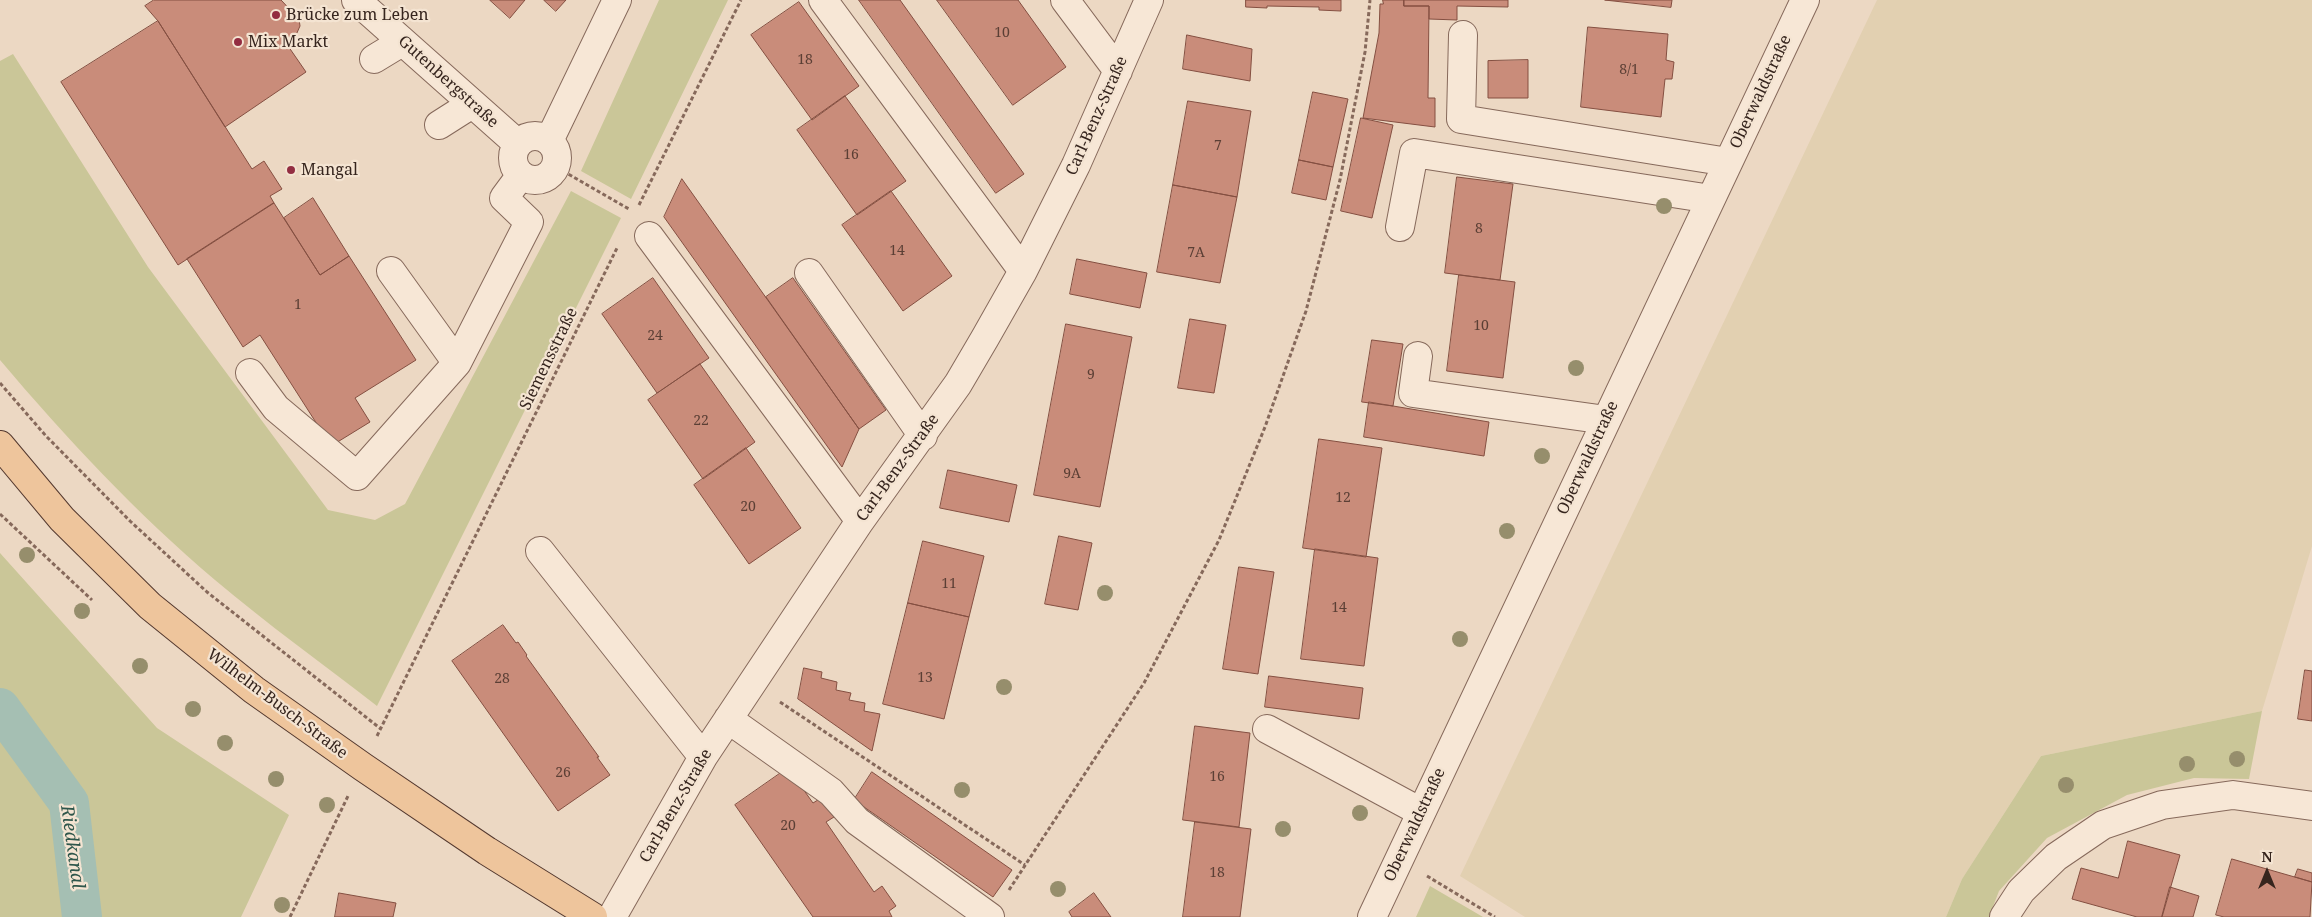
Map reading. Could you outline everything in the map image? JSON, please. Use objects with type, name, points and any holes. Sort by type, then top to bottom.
[{"type":"main road","name":"Wilhelm-Busch-Straße","points":[[0,446],[62,518],[150,606],[254,690],[487,851],[593,917]]},
{"type":"street","name":"Gutenbergstraße","points":[[356,0],[518,144]]},
{"type":"street","points":[[552,154],[538,136],[533,136],[518,144],[513,161],[514,167],[521,176],[532,180],[543,179],[617,0]]},
{"type":"street","points":[[823,0],[1023,272]]},
{"type":"street","points":[[1065,0],[1118,71]]},
{"type":"street","name":"Carl-Benz-Straße","points":[[612,917],[703,757],[860,521],[923,436],[958,384],[1023,272],[1076,165],[1149,0]]},
{"type":"street","name":"Oberwaldstraße","points":[[1372,917],[1805,0]]},
{"type":"street","points":[[1463,35],[1461,119],[1728,162]]},
{"type":"street","points":[[374,59],[402,42]]},
{"type":"street","points":[[439,125],[472,104]]},
{"type":"street","points":[[1400,227],[1414,153],[1711,200]]},
{"type":"street","points":[[250,373],[276,408],[357,476],[457,363],[529,222],[504,198],[521,176]]},
{"type":"street","points":[[649,236],[860,521]]},
{"type":"street","points":[[391,272],[457,363]]},
{"type":"street","points":[[809,273],[923,436]]},
{"type":"street","points":[[1418,356],[1413,393],[1606,420]]},
{"type":"street","points":[[540,551],[703,757]]},
{"type":"street","points":[[728,719],[831,792],[857,821],[990,917]]},
{"type":"street","points":[[1267,729],[1421,812]]},
{"type":"street","points":[[2004,917],[2021,891],[2056,857],[2103,825],[2162,805],[2233,795],[2312,806]]},
{"type":"path","points":[[552,154],[635,213],[740,0]]},
{"type":"path","points":[[1006,895],[1144,683],[1219,540],[1265,427],[1306,311],[1340,180],[1366,52],[1370,0]]},
{"type":"path","name":"Siemensstraße","points":[[0,383],[46,436],[130,521],[207,592],[380,729],[622,239]]},
{"type":"path","points":[[752,683],[1025,865]]},
{"type":"path","points":[[290,917],[348,798]]},
{"type":"path","points":[[1400,859],[1495,917]]},
{"type":"shaded area","points":[[659,0],[728,0],[631,199],[581,171]]},
{"type":"shaded area","points":[[1877,0],[2312,0],[2312,546],[2262,711],[2041,756],[1962,879],[1946,917],[1525,917],[1460,876]]},
{"type":"shaded area","points":[[13,54],[148,267],[328,510],[375,520],[405,504],[571,191],[621,218],[377,706],[255,612],[186,555],[103,474],[50,418],[0,360],[0,61]]},
{"type":"shaded area","points":[[0,553],[157,728],[289,815],[241,917],[0,917]]},
{"type":"shaded area","points":[[2262,711],[2249,779],[2194,778],[2127,795],[2047,838],[1999,891],[1989,917],[1946,917],[1962,879],[2041,756]]},
{"type":"shaded area","points":[[1430,886],[1483,917],[1416,917]]},
{"type":"building","points":[[154,0],[281,0],[299,19],[300,26],[296,35],[286,43],[306,72],[225,127],[158,21],[145,6]]},
{"type":"building","points":[[490,0],[525,0],[510,18]]},
{"type":"building","points":[[544,0],[566,0],[556,11]]},
{"type":"building","points":[[859,0],[900,0],[1024,174],[996,193]]},
{"type":"building","points":[[937,0],[1018,0],[1066,67],[1013,105]]},
{"type":"building","points":[[1246,0],[1341,0],[1341,11],[1319,10],[1319,7],[1246,7]]},
{"type":"building","points":[[1383,0],[1404,0],[1404,6],[1429,6],[1428,98],[1435,98],[1435,127],[1363,118],[1379,33],[1380,4],[1383,4]]},
{"type":"building","points":[[1404,0],[1508,0],[1508,7],[1457,6],[1457,20],[1429,19],[1429,6],[1404,6]]},
{"type":"building","points":[[1605,0],[1672,0],[1671,7]]},
{"type":"building","points":[[799,2],[859,86],[812,120],[751,35]]},
{"type":"building","points":[[158,21],[252,169],[264,161],[282,189],[270,196],[274,203],[178,265],[61,82]]},
{"type":"building","points":[[1588,27],[1668,34],[1666,60],[1674,62],[1672,79],[1665,79],[1661,117],[1581,107]]},
{"type":"building","points":[[1187,35],[1252,49],[1250,81],[1183,69]]},
{"type":"building","points":[[1528,60],[1528,98],[1488,98],[1488,61]]},
{"type":"building","points":[[1313,92],[1348,99],[1333,167],[1299,160]]},
{"type":"building","points":[[845,96],[906,181],[857,215],[797,130]]},
{"type":"building","points":[[1188,101],[1251,111],[1237,197],[1173,185]]},
{"type":"building","points":[[1361,118],[1393,125],[1372,218],[1341,211]]},
{"type":"building","points":[[1299,160],[1333,167],[1326,200],[1292,193]]},
{"type":"building","points":[[1457,177],[1513,184],[1500,280],[1445,273]]},
{"type":"building","points":[[682,179],[859,429],[842,467],[664,217]]},
{"type":"building","points":[[1173,185],[1237,197],[1220,283],[1157,272]]},
{"type":"building","points":[[891,191],[952,276],[903,311],[842,225]]},
{"type":"building","points":[[313,198],[349,256],[320,275],[284,218]]},
{"type":"building","points":[[274,203],[320,275],[349,256],[416,360],[355,398],[370,422],[331,446],[260,335],[243,347],[187,259]]},
{"type":"building","points":[[1077,259],[1147,273],[1140,308],[1070,294]]},
{"type":"building","points":[[1459,275],[1515,282],[1503,378],[1447,371]]},
{"type":"building","points":[[653,278],[709,358],[657,393],[602,314]]},
{"type":"building","points":[[793,278],[886,410],[859,429],[766,297]]},
{"type":"building","points":[[1190,319],[1226,325],[1214,393],[1178,388]]},
{"type":"building","points":[[1066,324],[1132,337],[1100,507],[1034,495]]},
{"type":"building","points":[[1372,340],[1403,344],[1393,406],[1362,402]]},
{"type":"building","points":[[700,364],[755,442],[703,479],[648,400]]},
{"type":"building","points":[[1369,402],[1489,422],[1484,456],[1364,437]]},
{"type":"building","points":[[1319,439],[1382,448],[1366,557],[1303,548]]},
{"type":"building","points":[[746,448],[801,528],[749,564],[694,485]]},
{"type":"building","points":[[948,470],[1017,485],[1009,522],[940,508]]},
{"type":"building","points":[[1059,536],[1092,543],[1078,610],[1045,604]]},
{"type":"building","points":[[923,541],[984,556],[969,617],[908,603]]},
{"type":"building","points":[[1315,549],[1378,558],[1364,666],[1301,659]]},
{"type":"building","points":[[1239,567],[1274,572],[1258,674],[1223,669]]},
{"type":"building","points":[[908,603],[969,617],[944,719],[883,704]]},
{"type":"building","points":[[503,625],[516,643],[518,642],[610,775],[558,811],[452,661]]},
{"type":"building","points":[[804,668],[822,672],[821,678],[837,682],[836,690],[851,693],[849,700],[865,703],[864,711],[880,714],[872,751],[798,699]]},
{"type":"building","points":[[2305,670],[2312,671],[2312,721],[2298,719]]},
{"type":"building","points":[[1269,676],[1363,688],[1359,719],[1265,707]]},
{"type":"building","points":[[1195,726],[1250,733],[1239,827],[1183,820]]},
{"type":"building","points":[[788,768],[813,803],[821,798],[834,817],[826,822],[874,892],[882,886],[896,906],[889,911],[892,917],[813,917],[735,805]]},
{"type":"building","points":[[872,772],[1012,870],[993,897],[854,800]]},
{"type":"building","points":[[1195,822],[1251,829],[1240,917],[1183,917]]},
{"type":"building","points":[[2128,841],[2180,855],[2162,917],[2137,917],[2072,899],[2081,868],[2118,878]]},
{"type":"building","points":[[2232,859],[2312,882],[2310,917],[2224,917],[2216,915]]},
{"type":"building","points":[[2298,869],[2312,873],[2312,882],[2295,877]]},
{"type":"building","points":[[2170,887],[2199,896],[2193,917],[2162,917]]},
{"type":"building","points":[[339,893],[396,903],[393,917],[335,917]]},
{"type":"building","points":[[1094,893],[1111,917],[1072,917],[1069,912]]},
{"type":"waterway","name":"Riedkanal","points":[[0,708],[69,803],[82,917]]},
{"type":"place","name":"Brücke zum Leben","points":[[276,15]]},
{"type":"place","name":"Mix Markt","points":[[238,42]]},
{"type":"place","name":"Mangal","points":[[291,170]]}]
